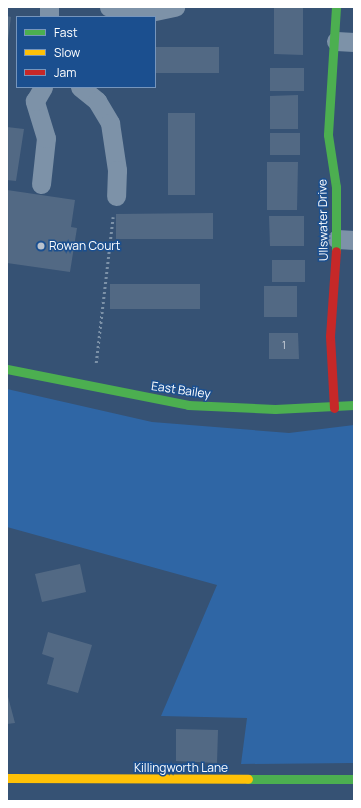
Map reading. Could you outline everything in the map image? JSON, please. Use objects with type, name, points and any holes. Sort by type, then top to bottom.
[{"type":"street","points":[[109,7],[141,14],[175,7]]},
{"type":"street","name":"Ullswater Drive","points":[[334,408],[330,336],[346,239],[328,135],[345,42],[336,7]]},
{"type":"street","points":[[40,184],[46,138],[35,101],[42,88]]},
{"type":"street","points":[[81,88],[97,101],[110,123],[117,170],[116,196]]},
{"type":"street","name":"East Bailey","points":[[7,369],[188,406],[334,408],[354,405]]},
{"type":"street","name":"Killingworth Lane","points":[[7,778],[354,779]]},
{"type":"path","points":[[93,387],[116,196]]},
{"type":"shaded area","points":[[7,389],[152,422],[289,433],[354,425],[354,763],[241,764],[247,718],[161,716],[217,585],[7,527]]},
{"type":"building","points":[[274,7],[303,7],[303,55],[274,54]]},
{"type":"building","points":[[7,16],[11,17],[8,40],[7,40]]},
{"type":"building","points":[[156,47],[219,47],[219,73],[156,73]]},
{"type":"building","points":[[270,68],[304,68],[304,91],[270,91]]},
{"type":"building","points":[[298,95],[298,129],[270,129],[270,96]]},
{"type":"building","points":[[168,113],[195,113],[195,195],[168,195]]},
{"type":"building","points":[[7,127],[24,129],[16,181],[7,180]]},
{"type":"building","points":[[270,133],[300,133],[300,155],[270,155]]},
{"type":"building","points":[[267,162],[298,162],[297,210],[267,210]]},
{"type":"building","name":"Rowan Court","points":[[7,190],[75,200],[71,227],[77,228],[70,272],[7,263]]},
{"type":"building","points":[[213,213],[213,239],[116,239],[116,214]]},
{"type":"building","points":[[269,216],[304,216],[304,246],[270,246]]},
{"type":"building","points":[[272,260],[305,260],[305,282],[272,282]]},
{"type":"building","points":[[110,284],[200,284],[200,309],[110,309]]},
{"type":"building","points":[[264,286],[297,286],[297,317],[264,317]]},
{"type":"building","points":[[269,333],[298,333],[299,359],[269,359]]},
{"type":"building","points":[[80,564],[86,592],[42,602],[35,574]]},
{"type":"building","points":[[48,632],[92,645],[78,693],[47,684],[54,658],[42,654]]},
{"type":"building","points":[[7,693],[15,723],[7,724]]},
{"type":"building","points":[[176,729],[218,730],[217,763],[176,761]]},
{"type":"traffic: fast","points":[[336,7],[328,135],[336,187],[336,251]]},
{"type":"traffic: fast","points":[[7,369],[188,405],[275,409],[354,405]]},
{"type":"traffic: fast","points":[[248,779],[354,779]]},
{"type":"traffic: slow","points":[[7,778],[248,779]]},
{"type":"traffic: jam","points":[[334,408],[330,336],[336,251]]},
{"type":"place","name":"Rowan Court","points":[[41,246]]}]
